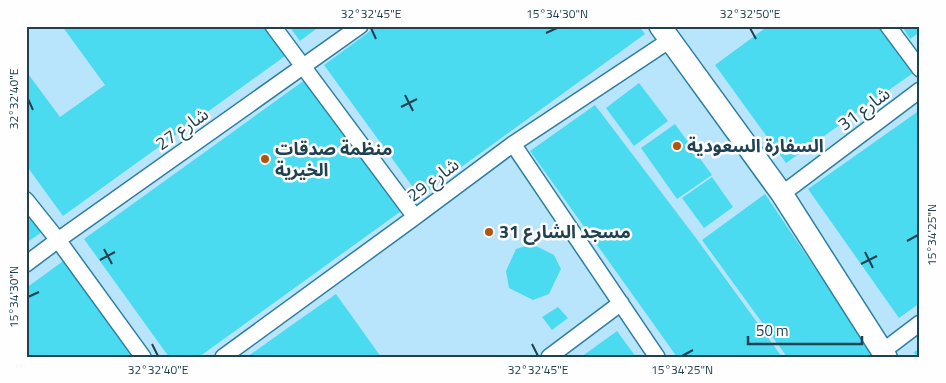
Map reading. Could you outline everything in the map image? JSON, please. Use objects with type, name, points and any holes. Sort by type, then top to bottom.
[{"type":"street","points":[[273,26],[416,217]]},
{"type":"street","name":"شارع 27","points":[[26,264],[360,26]]},
{"type":"street","points":[[888,26],[920,69]]},
{"type":"street","points":[[665,33],[782,194],[885,354],[920,323]]},
{"type":"street","name":"شارع 29","points":[[223,357],[665,33]]},
{"type":"street","name":"شارع 31","points":[[782,194],[920,90]]},
{"type":"street","points":[[513,144],[658,357]]},
{"type":"street","points":[[26,200],[58,240],[143,357]]},
{"type":"street","points":[[549,357],[621,303]]},
{"type":"building","points":[[62,26],[268,26],[288,54],[63,216],[26,165],[26,71],[60,117],[105,85]]},
{"type":"building","points":[[289,26],[320,26],[300,41]]},
{"type":"building","points":[[377,26],[639,26],[645,34],[420,197],[324,65]]},
{"type":"building","points":[[768,26],[879,26],[913,73],[786,163],[715,65]]},
{"type":"building","points":[[902,26],[920,26],[920,32],[910,39]]},
{"type":"building","points":[[309,77],[404,209],[199,357],[169,357],[84,239]]},
{"type":"building","points":[[639,83],[668,121],[634,146],[606,108]]},
{"type":"building","points":[[595,105],[696,238],[782,357],[677,357],[530,151]]},
{"type":"building","points":[[920,110],[920,303],[899,318],[808,189]]},
{"type":"building","points":[[675,124],[712,175],[677,199],[641,148]]},
{"type":"building","points":[[712,177],[733,207],[704,228],[682,198]]},
{"type":"building","points":[[765,194],[874,357],[787,357],[702,240]]},
{"type":"building","points":[[26,211],[42,232],[26,243]]},
{"type":"building","points":[[532,244],[554,255],[561,269],[549,294],[533,300],[509,288],[506,271],[516,249]]},
{"type":"building","points":[[66,259],[137,357],[26,357],[26,288]]},
{"type":"building","points":[[336,294],[381,357],[247,357],[289,327]]},
{"type":"building","points":[[558,307],[568,318],[552,330],[542,317]]},
{"type":"building","points":[[617,331],[636,357],[581,357]]},
{"type":"building","points":[[920,348],[920,357],[916,357],[914,352]]},
{"type":"place","name":"السفارة السعودية","points":[[677,146]]},
{"type":"place","name":"منظمة صدقات الخيرية","points":[[265,159]]},
{"type":"place","name":"مسجد الشارع 31","points":[[489,232]]}]
